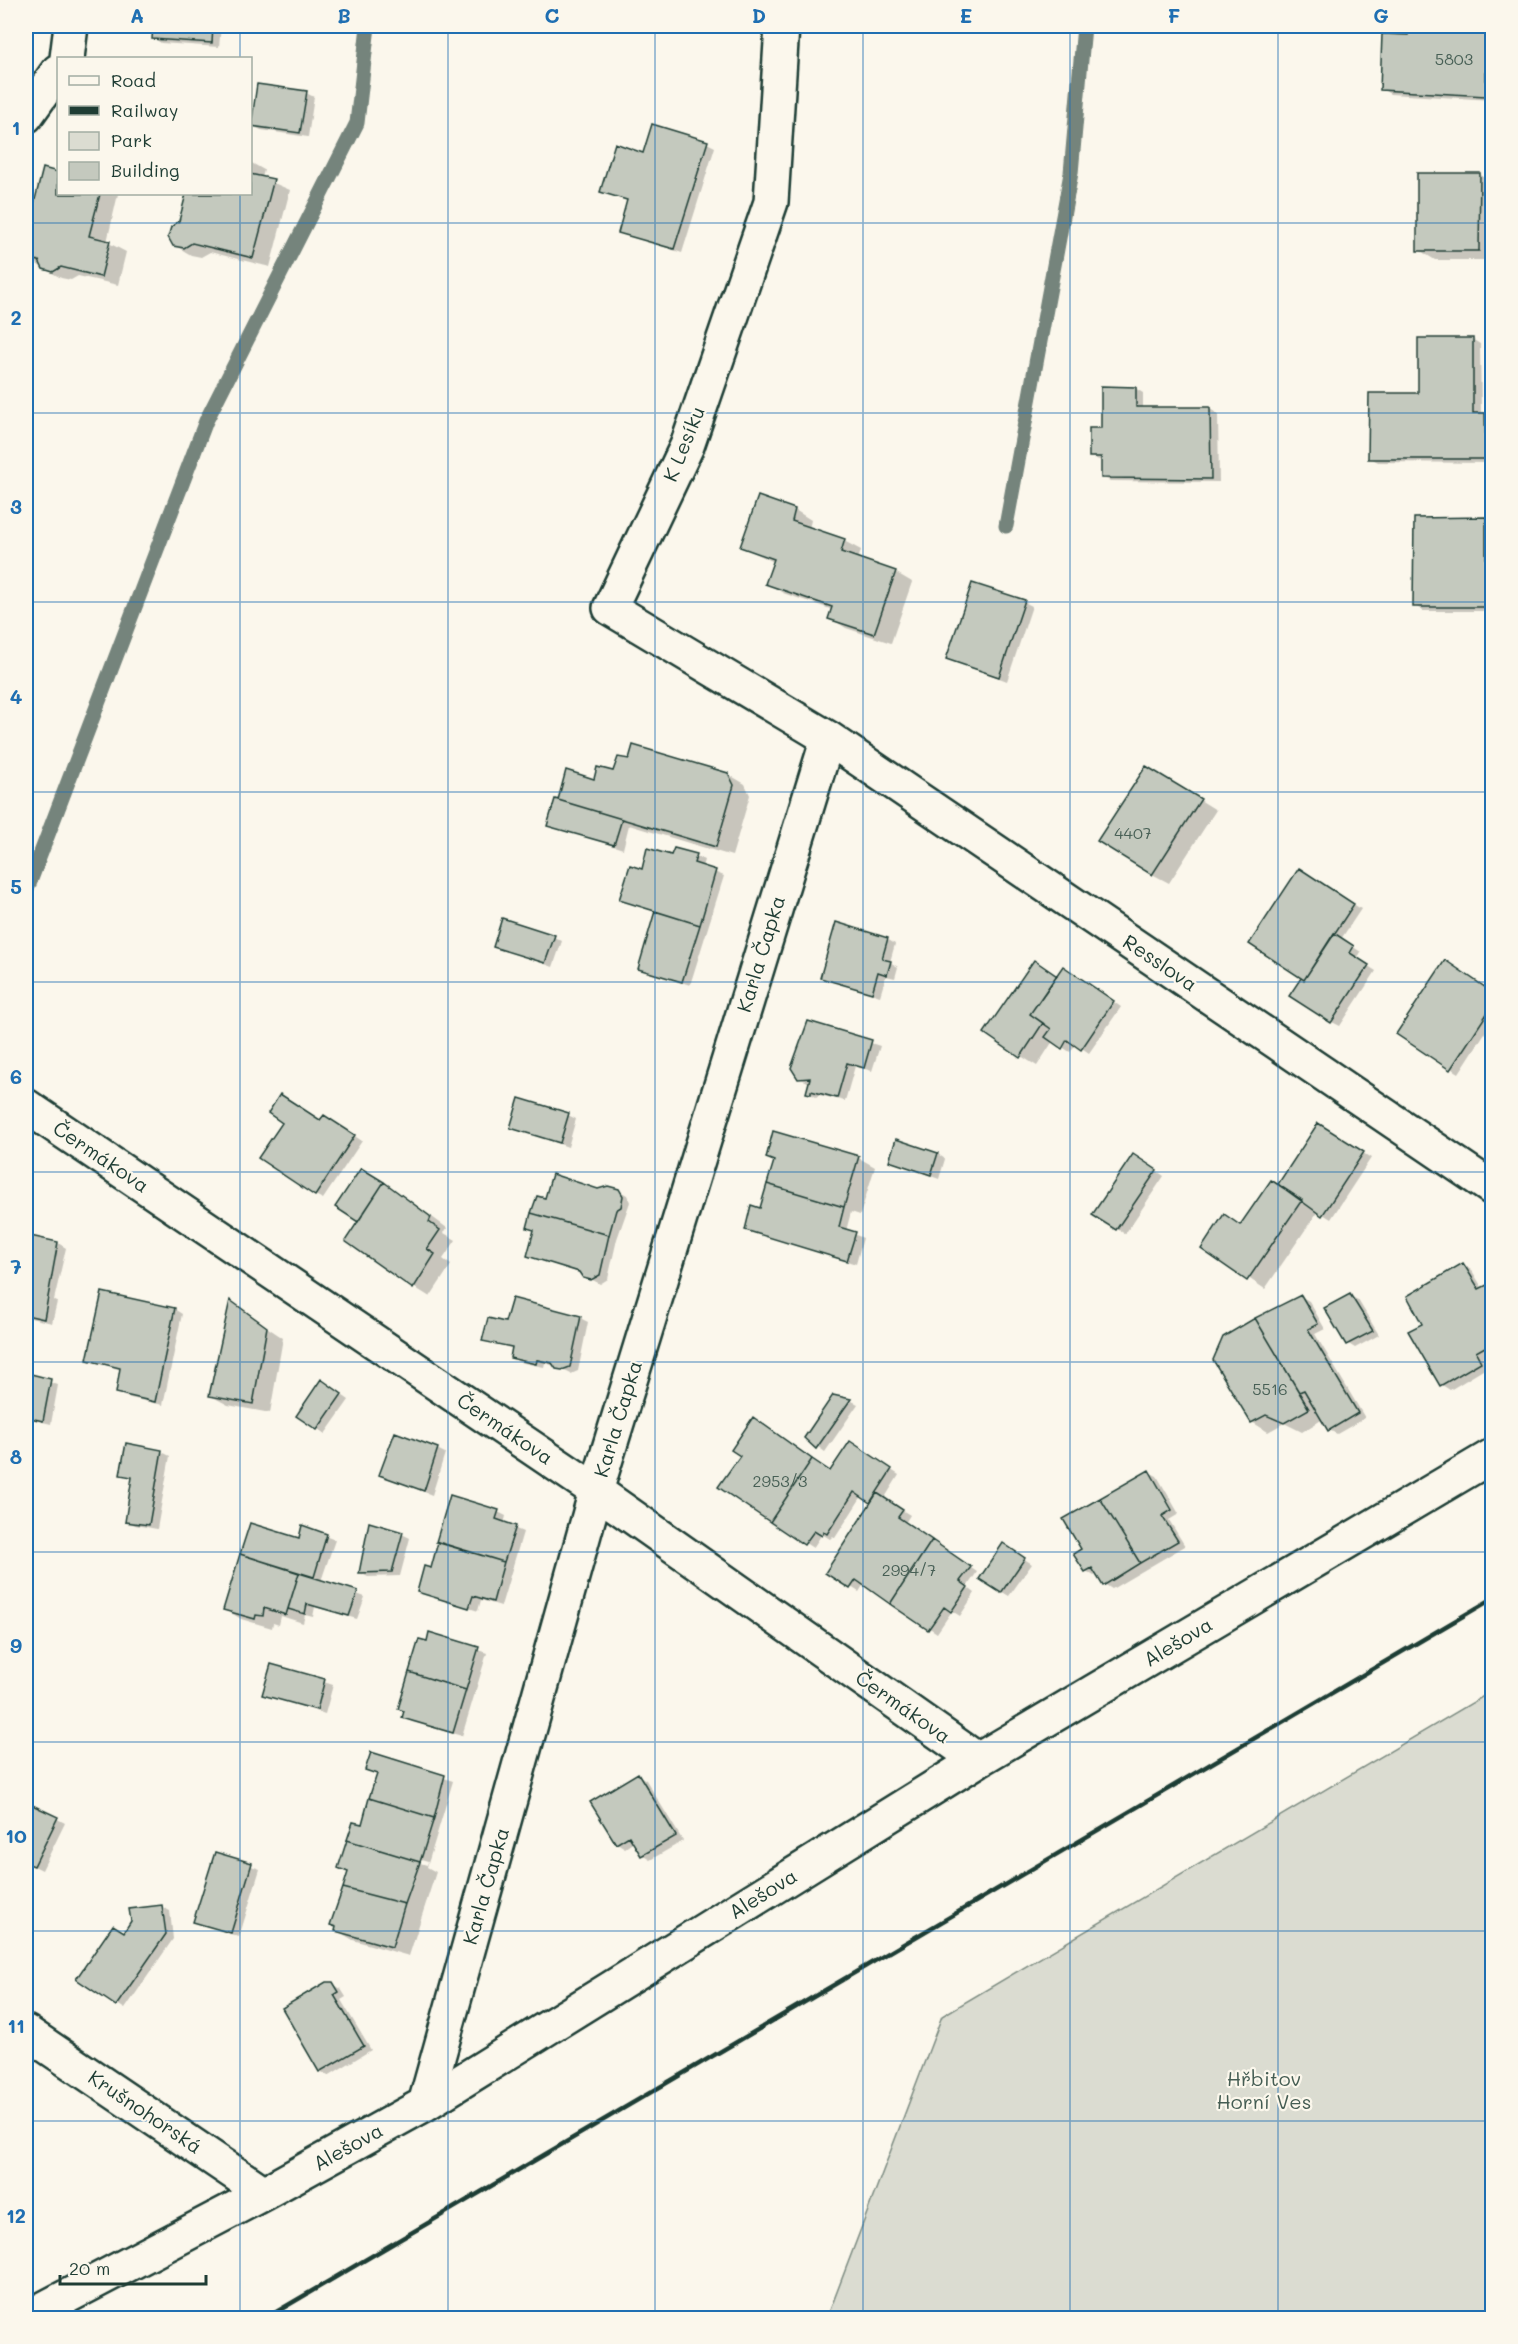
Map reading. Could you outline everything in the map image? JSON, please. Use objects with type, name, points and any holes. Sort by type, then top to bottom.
[{"type":"street","points":[[67,57],[71,26]]},
{"type":"street","name":"K Lesíku","points":[[782,26],[771,202],[687,446],[610,608],[828,738]]},
{"type":"street","points":[[26,116],[57,72]]},
{"type":"street","name":"Resslova","points":[[828,738],[1492,1188]]},
{"type":"street","name":"Karla Čapka","points":[[425,2104],[596,1491],[828,738]]},
{"type":"street","name":"Čermákova","points":[[26,1106],[596,1491],[978,1760]]},
{"type":"street","name":"Alešova","points":[[26,2319],[264,2193],[425,2104],[978,1760],[1492,1456]]},
{"type":"street","name":"Krušnohorská","points":[[26,2032],[264,2193]]},
{"type":"green space","name":"Hřbitov Horní Ves","points":[[1492,1691],[1492,2318],[827,2318],[942,2016]]},
{"type":"building","points":[[153,26],[213,26],[212,43],[152,39]]},
{"type":"building","points":[[1409,26],[1486,26],[1486,96],[1380,90],[1382,34],[1408,35]]},
{"type":"building","points":[[257,84],[307,91],[300,133],[252,126]]},
{"type":"building","points":[[652,124],[708,141],[674,249],[618,233],[627,200],[600,192],[615,143],[643,153]]},
{"type":"building","points":[[43,168],[57,172],[57,195],[100,195],[89,236],[110,241],[101,277],[61,267],[53,272],[43,269],[39,261],[26,258],[26,235]]},
{"type":"building","points":[[1417,173],[1480,173],[1479,251],[1417,251]]},
{"type":"building","points":[[252,174],[274,179],[253,258],[192,243],[184,248],[173,246],[168,237],[171,227],[179,221],[186,195],[252,195]]},
{"type":"building","points":[[1418,338],[1473,338],[1473,413],[1485,413],[1486,459],[1368,459],[1369,393],[1418,393]]},
{"type":"building","points":[[1101,386],[1136,387],[1136,407],[1210,407],[1211,479],[1101,478],[1101,457],[1089,457],[1089,428],[1101,428]]},
{"type":"building","points":[[758,496],[795,509],[792,521],[845,539],[841,552],[896,571],[874,634],[828,619],[832,607],[765,584],[774,559],[740,547]]},
{"type":"building","points":[[1486,517],[1486,607],[1413,607],[1414,518]]},
{"type":"building","points":[[972,583],[1025,600],[999,677],[946,659]]},
{"type":"building","points":[[633,745],[728,773],[734,785],[716,847],[558,800],[566,770],[594,779],[597,767],[613,771],[618,757],[629,759]]},
{"type":"building","points":[[1146,766],[1201,799],[1152,875],[1097,841]]},
{"type":"building","points":[[555,799],[622,819],[614,845],[547,826]]},
{"type":"building","points":[[647,848],[671,855],[674,848],[697,854],[694,863],[716,870],[700,925],[619,900],[630,865],[642,869]]},
{"type":"building","points":[[1299,868],[1354,904],[1304,980],[1249,944]]},
{"type":"building","points":[[655,911],[700,925],[682,982],[638,969]]},
{"type":"building","points":[[502,918],[555,935],[545,963],[493,947]]},
{"type":"building","points":[[836,922],[888,938],[882,959],[891,961],[887,975],[878,972],[872,993],[820,978]]},
{"type":"building","points":[[1334,933],[1354,946],[1350,953],[1369,965],[1331,1023],[1289,996],[1301,978],[1304,980]]},
{"type":"building","points":[[1034,960],[1057,976],[1030,1014],[1043,1023],[1020,1058],[984,1033]]},
{"type":"building","points":[[1445,960],[1492,992],[1492,1006],[1450,1070],[1396,1034]]},
{"type":"building","points":[[1063,966],[1114,1001],[1081,1050],[1067,1040],[1062,1049],[1045,1037],[1051,1029],[1030,1014]]},
{"type":"building","points":[[808,1021],[872,1040],[864,1068],[847,1063],[837,1098],[811,1091],[811,1094],[806,1093],[810,1078],[798,1079],[791,1068]]},
{"type":"building","points":[[280,1094],[320,1120],[324,1115],[355,1135],[315,1196],[258,1158],[282,1123],[268,1113]]},
{"type":"building","points":[[519,1098],[569,1113],[560,1143],[510,1128]]},
{"type":"building","points":[[1318,1123],[1364,1152],[1322,1216],[1278,1184]]},
{"type":"building","points":[[773,1131],[859,1156],[844,1207],[767,1184],[774,1161],[766,1158]]},
{"type":"building","points":[[896,1139],[938,1153],[931,1175],[889,1161]]},
{"type":"building","points":[[1133,1154],[1157,1170],[1116,1230],[1092,1215]]},
{"type":"building","points":[[361,1168],[384,1182],[358,1222],[335,1207]]},
{"type":"building","points":[[552,1174],[598,1189],[608,1186],[619,1189],[623,1196],[621,1207],[616,1210],[609,1235],[531,1213],[537,1196],[545,1198]]},
{"type":"building","points":[[1271,1180],[1302,1200],[1247,1281],[1201,1249],[1224,1214],[1240,1225]]},
{"type":"building","points":[[384,1182],[431,1217],[429,1222],[440,1230],[427,1249],[435,1254],[413,1289],[345,1241]]},
{"type":"building","points":[[767,1184],[844,1207],[839,1227],[856,1232],[847,1261],[745,1230],[751,1205],[760,1208]]},
{"type":"building","points":[[531,1213],[609,1235],[600,1275],[591,1280],[583,1278],[579,1272],[527,1256],[534,1230],[527,1228]]},
{"type":"building","points":[[26,1235],[58,1242],[44,1319],[26,1315]]},
{"type":"building","points":[[1463,1263],[1479,1289],[1491,1283],[1492,1343],[1476,1352],[1481,1362],[1440,1386],[1408,1331],[1422,1324],[1407,1296]]},
{"type":"building","points":[[102,1292],[175,1308],[155,1402],[116,1393],[120,1368],[87,1360]]},
{"type":"building","points":[[1350,1294],[1373,1331],[1346,1345],[1324,1308]]},
{"type":"building","points":[[1301,1295],[1318,1324],[1308,1329],[1358,1413],[1328,1431],[1304,1390],[1299,1392],[1255,1318]]},
{"type":"building","points":[[512,1298],[581,1316],[570,1367],[562,1370],[556,1369],[552,1363],[537,1360],[536,1364],[510,1358],[512,1347],[482,1341],[488,1318],[505,1322]]},
{"type":"building","points":[[230,1300],[267,1327],[253,1404],[209,1396]]},
{"type":"building","points":[[1255,1318],[1309,1409],[1284,1423],[1266,1415],[1251,1423],[1213,1360],[1223,1337]]},
{"type":"building","points":[[27,1373],[51,1379],[43,1421],[26,1417]]},
{"type":"building","points":[[321,1379],[342,1394],[317,1430],[296,1416]]},
{"type":"building","points":[[833,1395],[851,1399],[816,1449],[804,1438]]},
{"type":"building","points":[[753,1417],[812,1459],[770,1522],[718,1487],[740,1456],[731,1450]]},
{"type":"building","points":[[395,1432],[438,1448],[424,1491],[379,1475]]},
{"type":"building","points":[[850,1441],[892,1469],[870,1503],[854,1492],[827,1534],[824,1532],[822,1536],[814,1531],[804,1545],[770,1522],[812,1459],[830,1471]]},
{"type":"building","points":[[126,1443],[162,1450],[149,1525],[125,1522],[132,1477],[120,1475]]},
{"type":"building","points":[[1149,1470],[1172,1510],[1162,1516],[1178,1541],[1140,1563],[1100,1498]]},
{"type":"building","points":[[877,1493],[903,1510],[898,1517],[932,1540],[890,1604],[856,1580],[850,1589],[825,1573]]},
{"type":"building","points":[[450,1495],[499,1510],[496,1519],[516,1526],[504,1562],[436,1542]]},
{"type":"building","points":[[1100,1498],[1140,1563],[1103,1586],[1092,1568],[1085,1572],[1073,1554],[1081,1549],[1063,1519]]},
{"type":"building","points":[[369,1522],[403,1532],[392,1572],[359,1573]]},
{"type":"building","points":[[250,1523],[299,1538],[302,1525],[327,1534],[314,1577],[240,1554]]},
{"type":"building","points":[[932,1540],[971,1567],[960,1581],[968,1587],[951,1612],[944,1607],[928,1630],[890,1604]]},
{"type":"building","points":[[438,1542],[504,1562],[493,1602],[473,1596],[469,1608],[417,1592],[424,1566],[431,1568]]},
{"type":"building","points":[[1003,1543],[1025,1558],[1001,1593],[979,1579]]},
{"type":"building","points":[[240,1554],[299,1573],[286,1615],[264,1608],[263,1616],[256,1615],[255,1619],[223,1610]]},
{"type":"building","points":[[299,1573],[358,1591],[349,1616],[307,1604],[305,1614],[288,1609]]},
{"type":"building","points":[[429,1632],[479,1647],[466,1690],[409,1672],[419,1639],[427,1641]]},
{"type":"building","points":[[271,1664],[325,1679],[317,1710],[262,1695]]},
{"type":"building","points":[[409,1672],[466,1690],[453,1733],[402,1718],[404,1711],[398,1709]]},
{"type":"building","points":[[371,1752],[445,1775],[434,1818],[369,1798],[377,1774],[365,1770]]},
{"type":"building","points":[[638,1773],[676,1836],[641,1856],[629,1836],[616,1844],[590,1802]]},
{"type":"building","points":[[26,1798],[29,1800],[28,1803],[58,1817],[34,1866],[26,1863]]},
{"type":"building","points":[[369,1798],[434,1818],[420,1862],[347,1840],[353,1822],[362,1824]]},
{"type":"building","points":[[347,1840],[420,1862],[405,1904],[343,1888],[348,1872],[338,1868]]},
{"type":"building","points":[[215,1852],[252,1863],[231,1933],[193,1922]]},
{"type":"building","points":[[343,1888],[405,1904],[392,1947],[335,1931],[336,1927],[330,1925]]},
{"type":"building","points":[[162,1905],[166,1934],[116,2006],[76,1979],[113,1925],[124,1932],[131,1921],[129,1909]]},
{"type":"building","points":[[326,1982],[333,1982],[339,1992],[334,1995],[364,2046],[319,2072],[282,2008]]},
{"type":"waterway","points":[[26,892],[206,421],[357,123],[368,26]]},
{"type":"waterway","points":[[1006,526],[1071,173],[1084,26]]},
{"type":"railway","points":[[266,2318],[1492,1599]]}]
